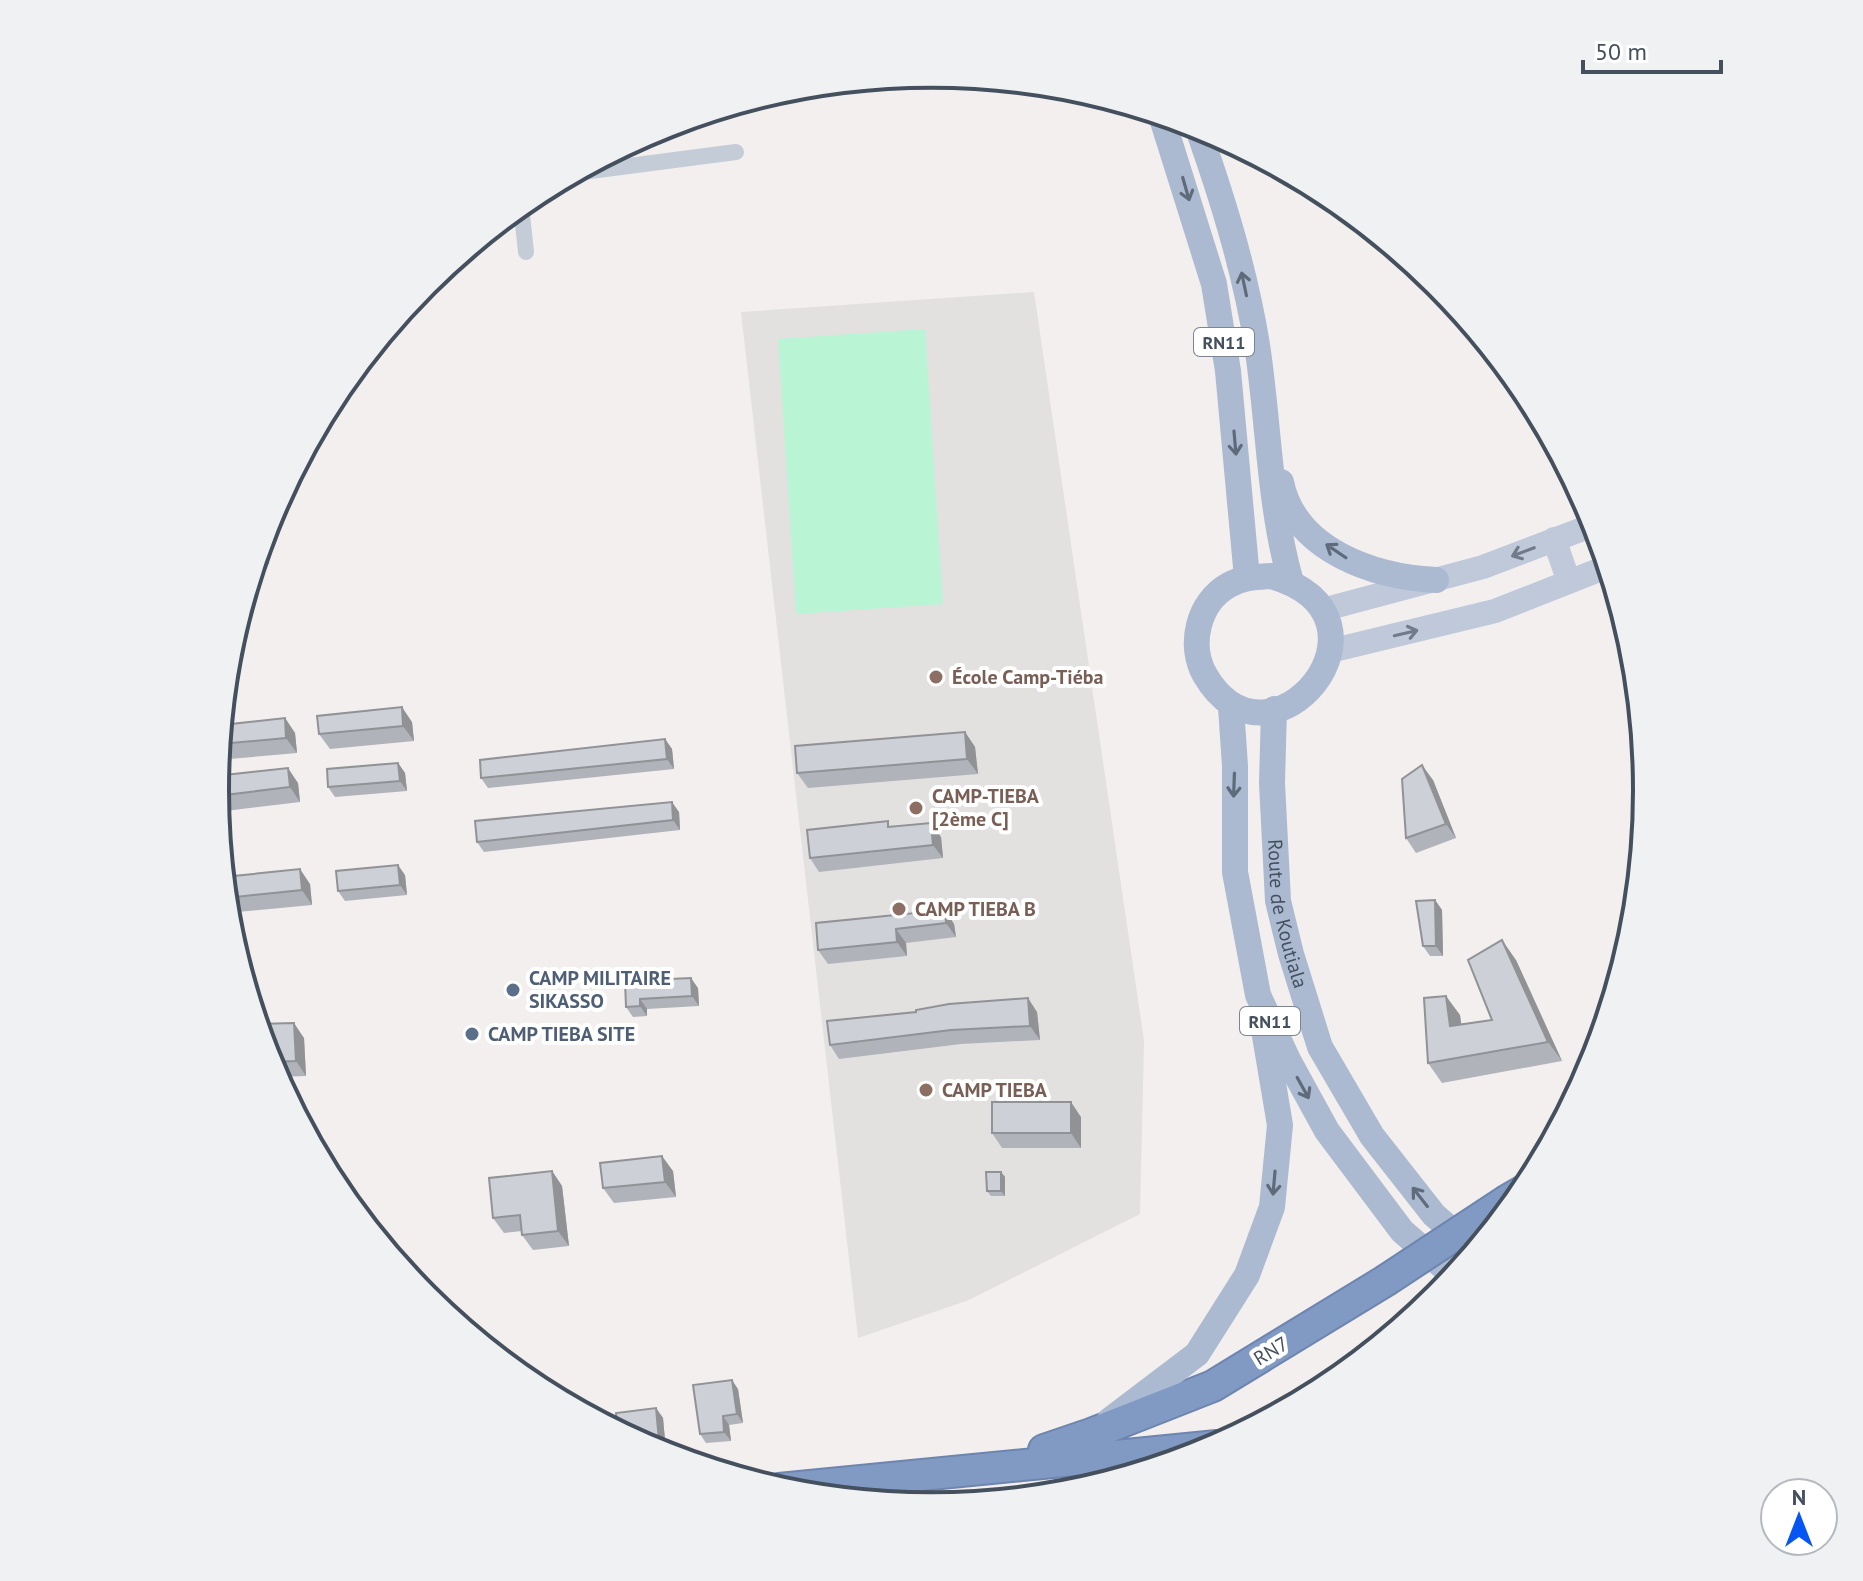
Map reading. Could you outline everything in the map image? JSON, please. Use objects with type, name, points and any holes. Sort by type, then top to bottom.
[{"type":"highway","name":"RN7","points":[[823,1484],[1091,1460],[1385,1281],[1495,1210]]},
{"type":"highway","points":[[1091,1460],[1170,1451]]},
{"type":"main road","name":"RN11","points":[[1165,128],[1214,284],[1228,371],[1247,578]]},
{"type":"main road","name":"RN11","points":[[1202,142],[1237,251],[1256,341],[1280,545],[1291,582]]},
{"type":"main road","points":[[1265,404],[1283,489],[1305,528],[1336,554],[1370,569],[1409,578],[1436,580]]},
{"type":"main road","points":[[1271,576],[1291,582],[1309,593],[1322,610],[1329,630],[1330,651],[1324,671],[1312,689],[1295,701],[1255,713],[1231,707],[1211,685],[1200,665],[1196,643],[1200,620],[1211,600],[1228,585],[1247,578],[1271,576]]},
{"type":"main road","name":"RN11","points":[[1091,1460],[1197,1354],[1247,1275],[1272,1207],[1280,1125],[1235,872],[1235,766],[1231,707]]},
{"type":"main road","name":"Route de Koutiala","points":[[1274,709],[1272,783],[1278,901],[1320,1047],[1372,1136],[1434,1215],[1468,1244]]},
{"type":"main road","name":"RN11","points":[[1258,995],[1288,1060],[1327,1131],[1402,1231],[1446,1269]]},
{"type":"street","points":[[604,169],[736,152]]},
{"type":"street","points":[[523,219],[526,252]]},
{"type":"street","points":[[1322,610],[1483,567],[1583,528]]},
{"type":"street","points":[[1554,539],[1569,582]]},
{"type":"street","points":[[1330,651],[1495,611],[1599,570]]},
{"type":"shaded area","name":"École Camp-Tiéba","points":[[1034,292],[1144,1041],[1140,1214],[969,1300],[858,1338],[741,312]]},
{"type":"green space","points":[[925,329],[943,604],[796,614],[778,339]]},
{"type":"building","points":[[402,707],[403,726],[319,734],[317,716]]},
{"type":"building","points":[[285,718],[286,738],[231,743],[233,724]]},
{"type":"building","points":[[965,732],[967,759],[797,773],[795,746]]},
{"type":"building","points":[[665,739],[667,759],[481,778],[480,760]]},
{"type":"building","points":[[398,763],[400,781],[328,787],[327,769]]},
{"type":"building","points":[[1422,765],[1446,824],[1406,838],[1402,779]]},
{"type":"building","points":[[288,768],[290,787],[229,794],[230,774]]},
{"type":"building","points":[[672,802],[673,820],[477,842],[475,821]]},
{"type":"building","points":[[888,821],[888,827],[931,823],[933,845],[810,858],[807,830]]},
{"type":"building","points":[[398,865],[400,885],[338,891],[336,871]]},
{"type":"building","points":[[300,869],[302,890],[237,897],[234,876]]},
{"type":"building","points":[[1435,900],[1436,946],[1423,946],[1416,901]]},
{"type":"building","points":[[945,910],[946,923],[896,929],[897,942],[818,950],[816,923]]},
{"type":"building","points":[[1502,940],[1548,1042],[1428,1063],[1424,998],[1446,996],[1450,1026],[1492,1020],[1468,960]]},
{"type":"building","points":[[691,978],[692,996],[640,999],[640,1006],[626,1007],[625,981]]},
{"type":"building","points":[[1028,998],[1030,1026],[951,1030],[830,1045],[827,1021],[916,1012],[949,1004]]},
{"type":"building","points":[[294,1023],[296,1061],[283,1061],[269,1024]]},
{"type":"building","points":[[992,1102],[1071,1102],[1071,1133],[992,1133]]},
{"type":"building","points":[[662,1156],[665,1182],[603,1188],[600,1163]]},
{"type":"building","points":[[552,1171],[558,1231],[522,1235],[520,1215],[493,1218],[489,1178]]},
{"type":"building","points":[[986,1172],[1001,1172],[1001,1191],[987,1191]]},
{"type":"building","points":[[732,1380],[737,1414],[723,1416],[724,1432],[700,1434],[693,1385]]},
{"type":"building","points":[[656,1408],[659,1438],[617,1419],[616,1413]]},
{"type":"place","name":"École Camp-Tiéba","points":[[936,677]]},
{"type":"place","name":"CAMP-TIEBA [2ème C]","points":[[916,808]]},
{"type":"place","name":"CAMP TIEBA B","points":[[899,909]]},
{"type":"place","name":"CAMP MILITAIRE SIKASSO","points":[[513,990]]},
{"type":"place","name":"CAMP TIEBA SITE","points":[[472,1034]]},
{"type":"place","name":"CAMP TIEBA","points":[[926,1090]]}]
